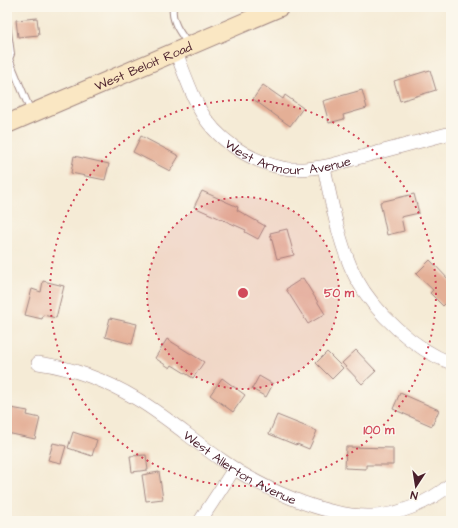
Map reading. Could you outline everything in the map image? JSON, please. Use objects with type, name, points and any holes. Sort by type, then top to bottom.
[{"type":"main road","name":"West Beloit Road","points":[[7,124],[280,7]]},
{"type":"street","name":"West Armour Avenue","points":[[182,49],[199,108],[215,130],[232,145],[260,161],[283,168],[314,168],[451,133]]},
{"type":"street","points":[[324,166],[343,244],[349,262],[361,287],[379,310],[399,330],[430,353],[451,363]]},
{"type":"street","name":"West Allerton Avenue","points":[[38,363],[51,365],[82,374],[110,384],[130,395],[178,427],[234,469],[286,496],[318,507],[343,514],[377,516],[405,510],[426,501],[451,484]]},
{"type":"street","points":[[200,521],[234,469]]},
{"type":"lane","points":[[174,7],[173,14],[182,49]]},
{"type":"lane","points":[[7,24],[11,54],[8,58],[32,113]]},
{"type":"building","points":[[37,18],[39,35],[18,37],[16,20]]},
{"type":"building","points":[[430,70],[436,90],[400,101],[394,81]]},
{"type":"building","points":[[263,85],[283,99],[285,95],[303,108],[290,126],[253,99]]},
{"type":"building","points":[[362,90],[367,108],[343,115],[344,119],[329,123],[323,101]]},
{"type":"building","points":[[141,136],[179,156],[170,171],[133,152]]},
{"type":"building","points":[[74,156],[109,164],[105,180],[71,173]]},
{"type":"building","points":[[202,191],[238,207],[237,210],[265,226],[258,239],[245,232],[246,230],[194,207]]},
{"type":"building","points":[[414,194],[419,213],[401,217],[404,231],[387,235],[380,202]]},
{"type":"building","points":[[287,229],[294,255],[277,259],[270,233]]},
{"type":"building","points":[[430,260],[451,282],[451,298],[443,306],[430,293],[433,290],[416,274]]},
{"type":"building","points":[[303,278],[325,314],[308,324],[286,289]]},
{"type":"building","points":[[43,281],[64,286],[56,318],[43,315],[42,319],[25,315],[32,289],[41,292]]},
{"type":"building","points":[[110,318],[137,324],[132,344],[105,337]]},
{"type":"building","points":[[167,339],[204,362],[193,378],[172,365],[170,368],[155,358]]},
{"type":"building","points":[[356,350],[376,371],[362,384],[342,363]]},
{"type":"building","points":[[327,352],[343,368],[332,379],[316,363]]},
{"type":"building","points":[[259,376],[273,384],[266,397],[252,389]]},
{"type":"building","points":[[222,378],[245,395],[233,412],[210,395]]},
{"type":"building","points":[[400,393],[439,410],[432,426],[393,409]]},
{"type":"building","points":[[11,408],[28,411],[27,415],[40,418],[35,439],[7,433],[7,411],[10,411]]},
{"type":"building","points":[[277,415],[317,431],[309,449],[269,434]]},
{"type":"building","points":[[73,432],[97,440],[92,456],[68,448]]},
{"type":"building","points":[[53,443],[66,446],[61,463],[48,460]]},
{"type":"building","points":[[346,447],[393,448],[393,465],[366,465],[366,469],[345,468]]},
{"type":"building","points":[[146,455],[148,470],[132,472],[130,456]]},
{"type":"building","points":[[159,472],[163,499],[146,501],[142,475]]}]
